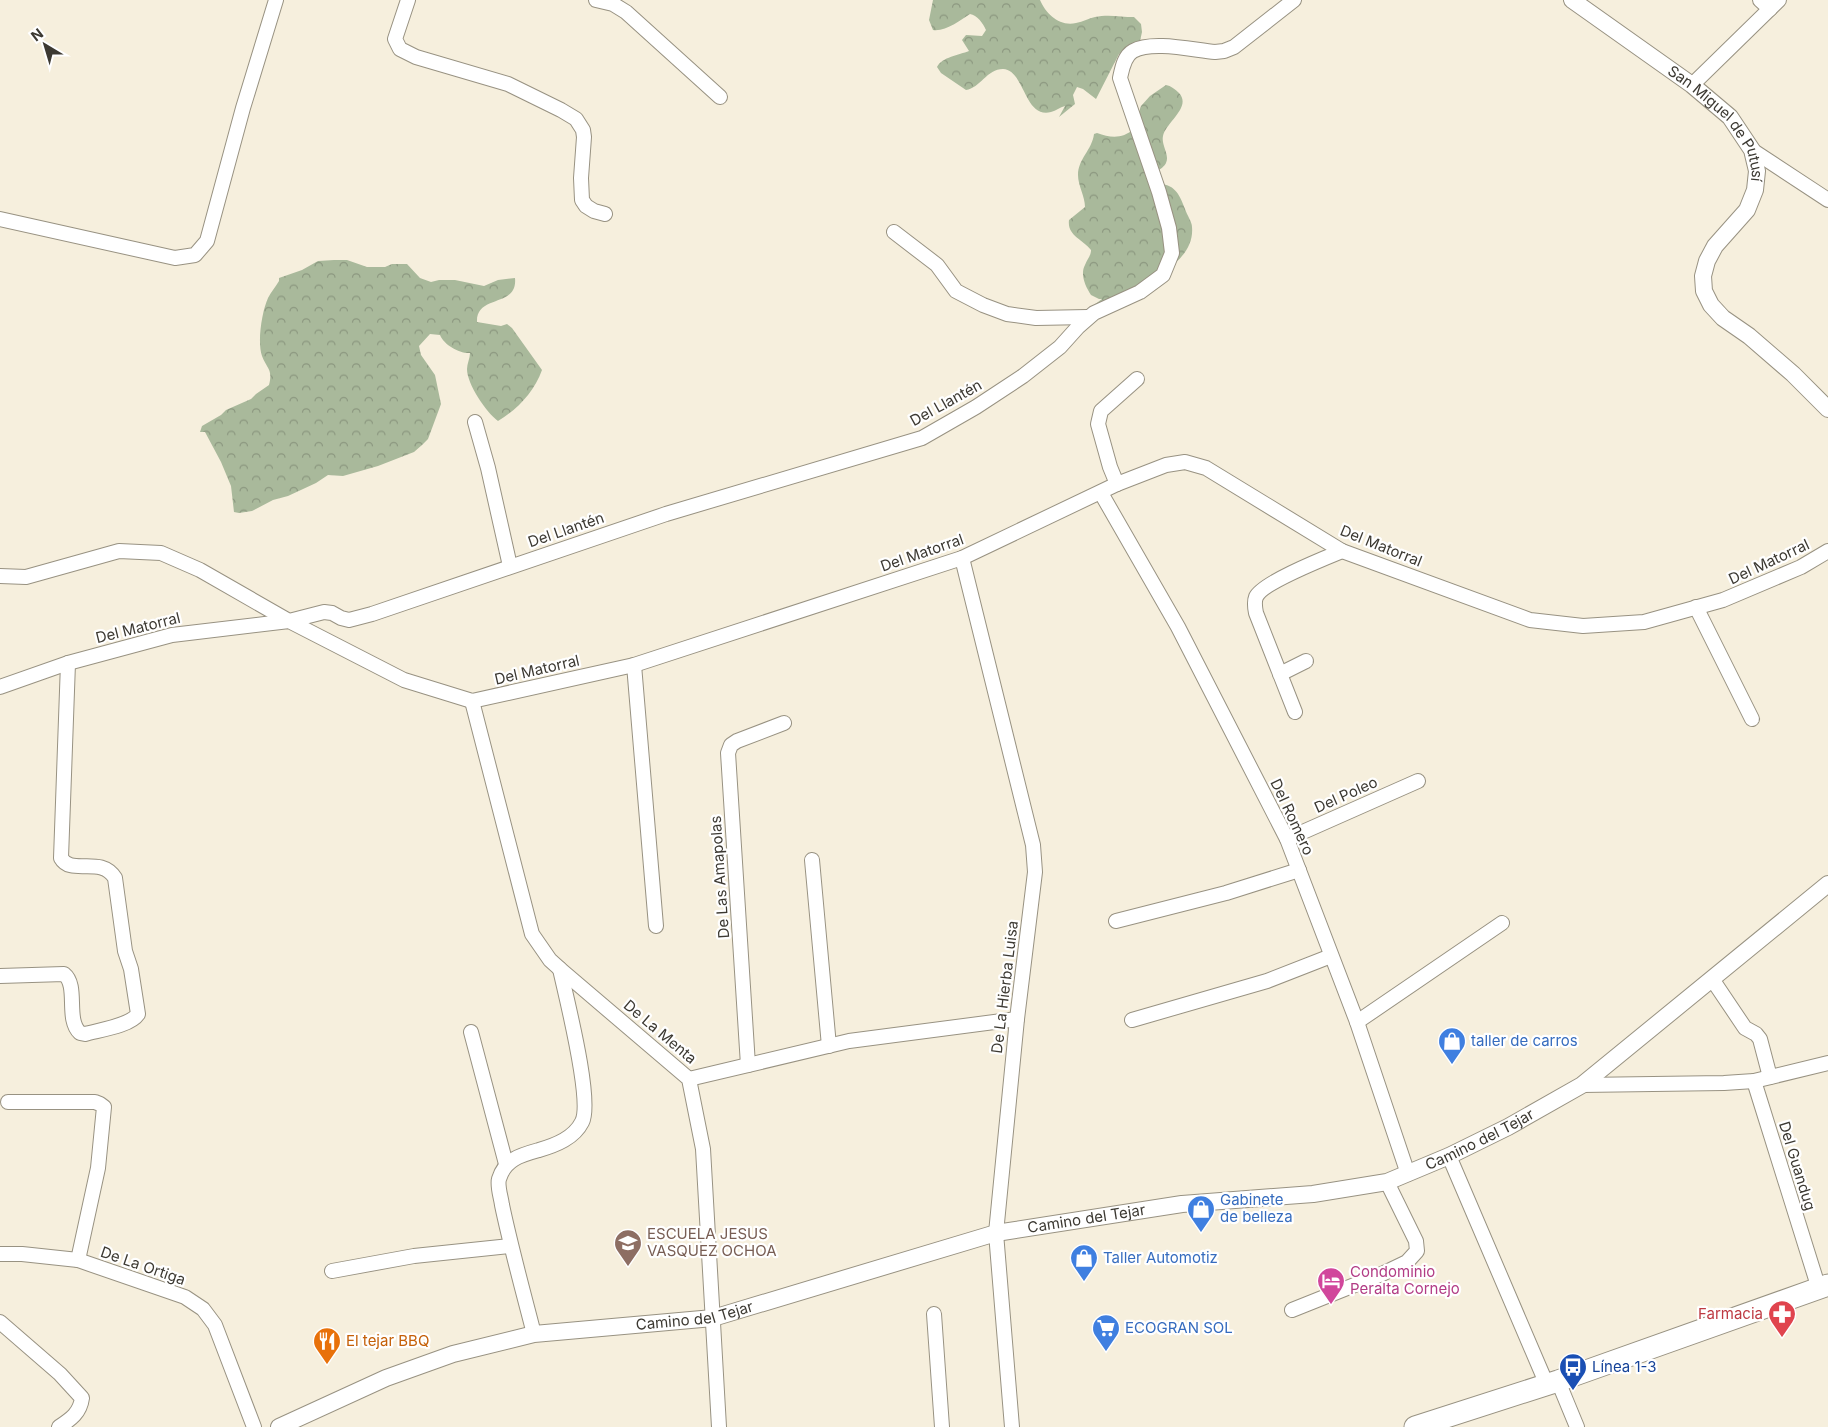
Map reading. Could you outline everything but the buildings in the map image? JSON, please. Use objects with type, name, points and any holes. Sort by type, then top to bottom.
[{"type":"main road","points":[[1415,1427],[1552,1383],[1824,1287]]},
{"type":"street","points":[[0,220],[176,258],[195,255],[207,241],[243,108],[276,0]]},
{"type":"street","points":[[408,0],[395,39],[400,49],[416,57],[508,84],[576,119],[583,130],[584,137],[581,178],[582,200],[586,206],[594,211],[605,214]]},
{"type":"street","points":[[596,0],[613,4],[626,12],[720,96]]},
{"type":"street","name":"Del Llantén","points":[[289,620],[324,612],[349,620],[360,617],[675,511],[922,438],[976,407],[1023,376],[1060,347],[1088,317],[1140,292],[1164,275],[1172,253],[1169,228],[1159,192],[1120,78],[1124,62],[1133,51],[1153,45],[1214,52],[1224,51],[1234,47],[1294,0]]},
{"type":"street","name":"San Miguel de Putusí","points":[[1572,0],[1692,85],[1730,117],[1752,150],[1757,171],[1755,190],[1747,210],[1715,246],[1707,261],[1703,276],[1704,291],[1711,305],[1723,318],[1749,336],[1793,374],[1828,409]]},
{"type":"street","points":[[1692,85],[1770,3]]},
{"type":"street","points":[[1752,150],[1828,200]]},
{"type":"street","points":[[894,232],[937,265],[956,291],[982,305],[1007,314],[1036,318],[1088,317]]},
{"type":"street","points":[[1117,484],[1110,467],[1098,424],[1101,411],[1136,378]]},
{"type":"street","points":[[475,422],[488,468],[510,566]]},
{"type":"street","name":"Del Matorral","points":[[0,687],[68,663],[172,635],[289,620],[404,680],[472,701],[634,665],[962,558],[1117,484],[1166,464],[1185,462],[1206,468],[1342,551],[1530,620],[1583,626],[1644,622],[1723,600],[1801,567],[1828,551]]},
{"type":"street","name":"Del Romero","points":[[1101,493],[1178,627],[1286,839],[1357,1022],[1408,1174]]},
{"type":"street","points":[[0,576],[26,577],[119,551],[161,553],[200,570],[289,620]]},
{"type":"street","points":[[1295,712],[1256,613],[1256,597],[1268,585],[1342,551]]},
{"type":"street","name":"De La Hierba Luisa","points":[[962,558],[1033,845],[1035,872],[1017,1019],[996,1233],[1012,1427]]},
{"type":"street","points":[[1696,608],[1752,719]]},
{"type":"street","points":[[1280,674],[1306,661]]},
{"type":"street","points":[[0,976],[64,974],[69,981],[74,1024],[80,1033],[85,1034],[127,1023],[134,1020],[138,1014],[131,969],[125,951],[115,878],[111,871],[101,867],[68,866],[61,858],[68,663]]},
{"type":"street","points":[[634,665],[656,926]]},
{"type":"street","name":"De La Menta","points":[[472,701],[532,934],[550,960],[689,1079],[703,1149],[719,1427]]},
{"type":"street","name":"De Las Amapolas","points":[[748,1065],[728,753],[731,745],[737,741],[784,723]]},
{"type":"street","name":"Del Poleo","points":[[1286,839],[1418,781]]},
{"type":"street","points":[[812,860],[829,1046]]},
{"type":"street","points":[[1116,921],[1226,893],[1298,870]]},
{"type":"street","name":"Camino del Tejar","points":[[279,1427],[386,1378],[453,1354],[534,1334],[713,1318],[996,1233],[1182,1204],[1313,1194],[1387,1182],[1449,1156],[1508,1127],[1582,1085],[1828,884]]},
{"type":"street","points":[[1357,1022],[1502,923]]},
{"type":"street","points":[[1132,1020],[1267,981],[1332,956]]},
{"type":"street","points":[[534,1334],[510,1246],[498,1181],[506,1164],[522,1155],[555,1145],[573,1135],[583,1121],[586,1101],[560,969]]},
{"type":"street","points":[[1712,979],[1745,1028],[1756,1034],[1760,1039],[1770,1077]]},
{"type":"street","points":[[689,1079],[849,1040],[1017,1019]]},
{"type":"street","points":[[471,1032],[506,1164]]},
{"type":"street","points":[[1582,1085],[1754,1081],[1828,1063]]},
{"type":"street","name":"Del Guandug","points":[[1754,1081],[1824,1287]]},
{"type":"street","points":[[8,1102],[95,1102],[104,1107],[98,1168],[78,1260]]},
{"type":"street","points":[[1449,1156],[1552,1383],[1578,1427]]},
{"type":"street","points":[[1292,1310],[1382,1274],[1407,1262],[1417,1251],[1416,1241],[1387,1182]]},
{"type":"street","points":[[332,1272],[414,1256],[510,1246]]},
{"type":"street","name":"De La Ortiga","points":[[0,1254],[22,1254],[78,1260],[185,1297],[203,1309],[215,1325],[254,1427]]},
{"type":"street","points":[[934,1314],[942,1427]]},
{"type":"street","points":[[0,1322],[60,1374],[82,1398],[81,1407],[73,1417],[60,1427]]},
{"type":"green space","points":[[933,0],[1040,0],[1054,18],[1064,23],[1070,24],[1100,16],[1134,17],[1141,24],[1142,32],[1140,41],[1119,54],[1096,99],[1083,89],[1077,87],[1073,95],[1075,104],[1059,117],[1065,106],[1051,112],[1042,112],[1035,108],[1016,77],[1010,71],[1003,69],[992,72],[971,89],[966,90],[941,73],[937,67],[939,64],[951,57],[969,51],[962,40],[966,35],[982,36],[986,30],[980,20],[970,14],[948,27],[933,30],[929,20]]},
{"type":"green space","points":[[1166,85],[1179,93],[1182,98],[1182,104],[1163,136],[1167,160],[1165,165],[1158,171],[1160,184],[1174,189],[1181,200],[1192,225],[1190,242],[1183,255],[1171,267],[1156,277],[1094,305],[1102,299],[1091,295],[1083,276],[1091,250],[1073,234],[1069,225],[1069,220],[1085,207],[1078,179],[1080,164],[1091,145],[1094,134],[1116,137],[1130,132],[1134,129],[1141,106],[1150,96]]},
{"type":"green space","points":[[347,260],[367,267],[407,264],[420,278],[431,282],[455,280],[484,286],[498,280],[515,278],[514,287],[510,294],[483,308],[478,313],[477,322],[501,326],[507,324],[512,328],[542,370],[539,378],[530,393],[512,411],[498,421],[483,405],[470,382],[467,369],[470,353],[453,348],[440,335],[430,334],[419,346],[421,355],[435,375],[441,404],[428,439],[422,445],[414,452],[378,466],[343,476],[328,475],[316,483],[288,496],[273,500],[252,511],[234,512],[231,486],[205,432],[200,432],[202,426],[226,410],[251,399],[269,385],[270,372],[262,356],[260,343],[261,327],[266,304],[279,278],[302,270],[318,261]]},
{"type":"place","name":"taller de carros","points":[[1452,1065]]},
{"type":"place","name":"Gabinete de belleza","points":[[1201,1233]]},
{"type":"place","name":"ESCUELA JESUS VASQUEZ OCHOA","points":[[628,1267]]},
{"type":"place","name":"Taller Automotiz","points":[[1084,1282]]},
{"type":"place","name":"Condominio Peralta Cornejo","points":[[1331,1305]]},
{"type":"place","name":"Farmacia","points":[[1782,1338]]},
{"type":"place","name":"ECOGRAN SOL","points":[[1106,1352]]},
{"type":"place","name":"El tejar BBQ","points":[[327,1365]]},
{"type":"place","name":"Línea 1-3","points":[[1573,1391]]}]
